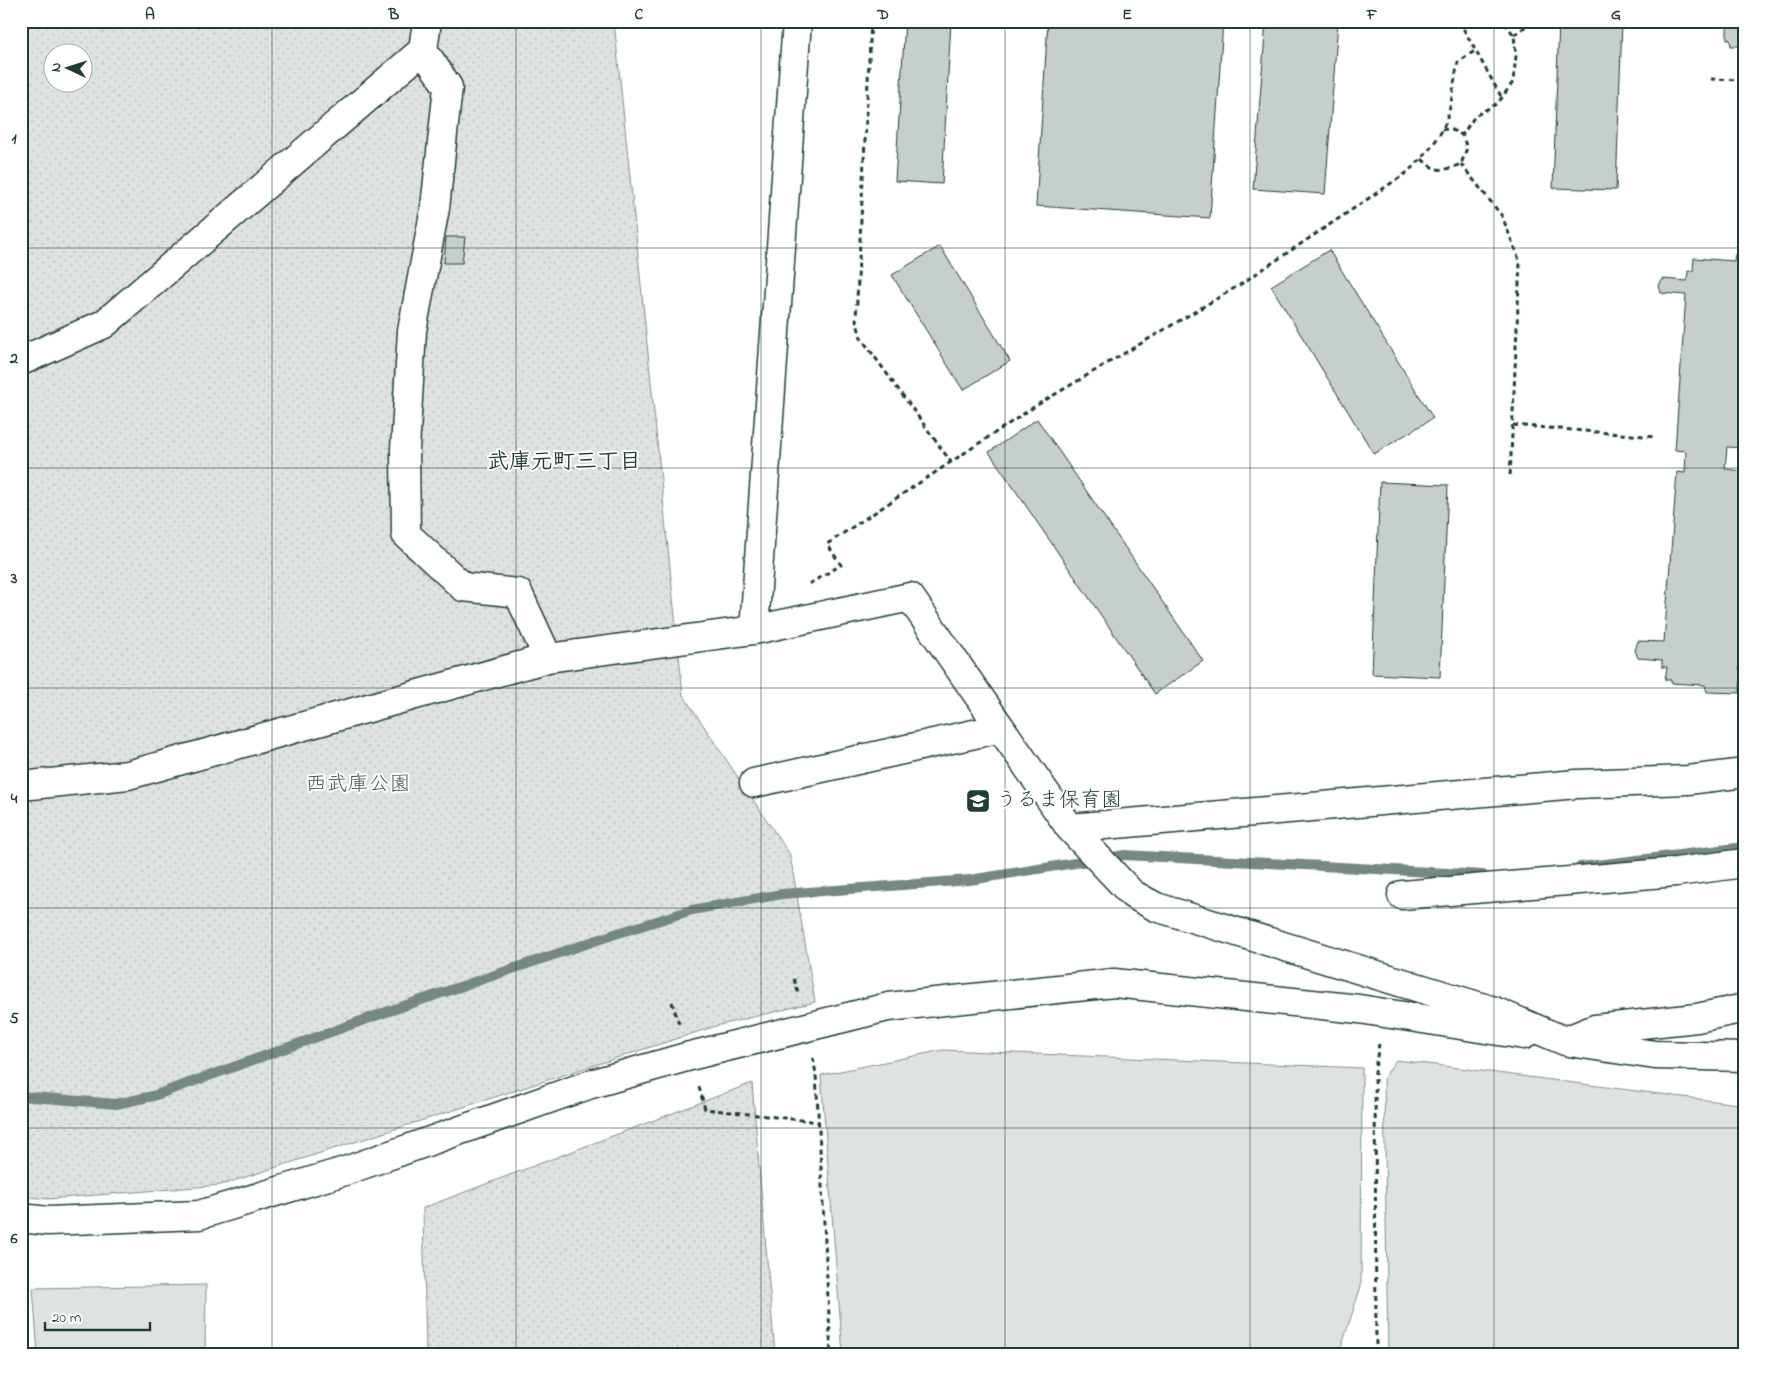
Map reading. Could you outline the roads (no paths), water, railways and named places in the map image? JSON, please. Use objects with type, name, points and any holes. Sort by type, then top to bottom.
[{"type":"street","points":[[21,361],[104,324],[423,50],[427,21]]},
{"type":"street","points":[[754,630],[797,21]]},
{"type":"street","points":[[423,50],[448,87],[435,208],[412,331],[405,449],[406,534],[463,587],[518,594],[548,658]]},
{"type":"street","points":[[21,786],[128,775],[548,658],[754,630],[910,597],[1070,828],[1132,894],[1156,907],[1494,1011],[1565,1041],[1595,1030],[1697,1018],[1745,1008]]},
{"type":"street","points":[[754,783],[1001,728]]},
{"type":"street","points":[[1070,828],[1567,785],[1688,780],[1745,773]]},
{"type":"street","points":[[1402,895],[1676,872],[1745,863]]},
{"type":"street","points":[[21,1218],[48,1221],[200,1215],[345,1171],[591,1084],[690,1056],[888,1007],[1114,983],[1359,1009],[1655,1055],[1745,1057]]},
{"type":"waterway","points":[[1580,867],[1745,847]]},
{"type":"waterway","points":[[21,1096],[116,1104],[153,1096],[389,1011],[615,934],[692,910],[782,894],[970,880],[1125,855],[1483,875]]},
{"type":"place","name":"うるま保育園","points":[[978,801]]},
{"type":"district","name":"武庫元町三丁目","points":[[564,463]]},
{"type":"park label","name":"西武庫公園","points":[[358,785]]}]
